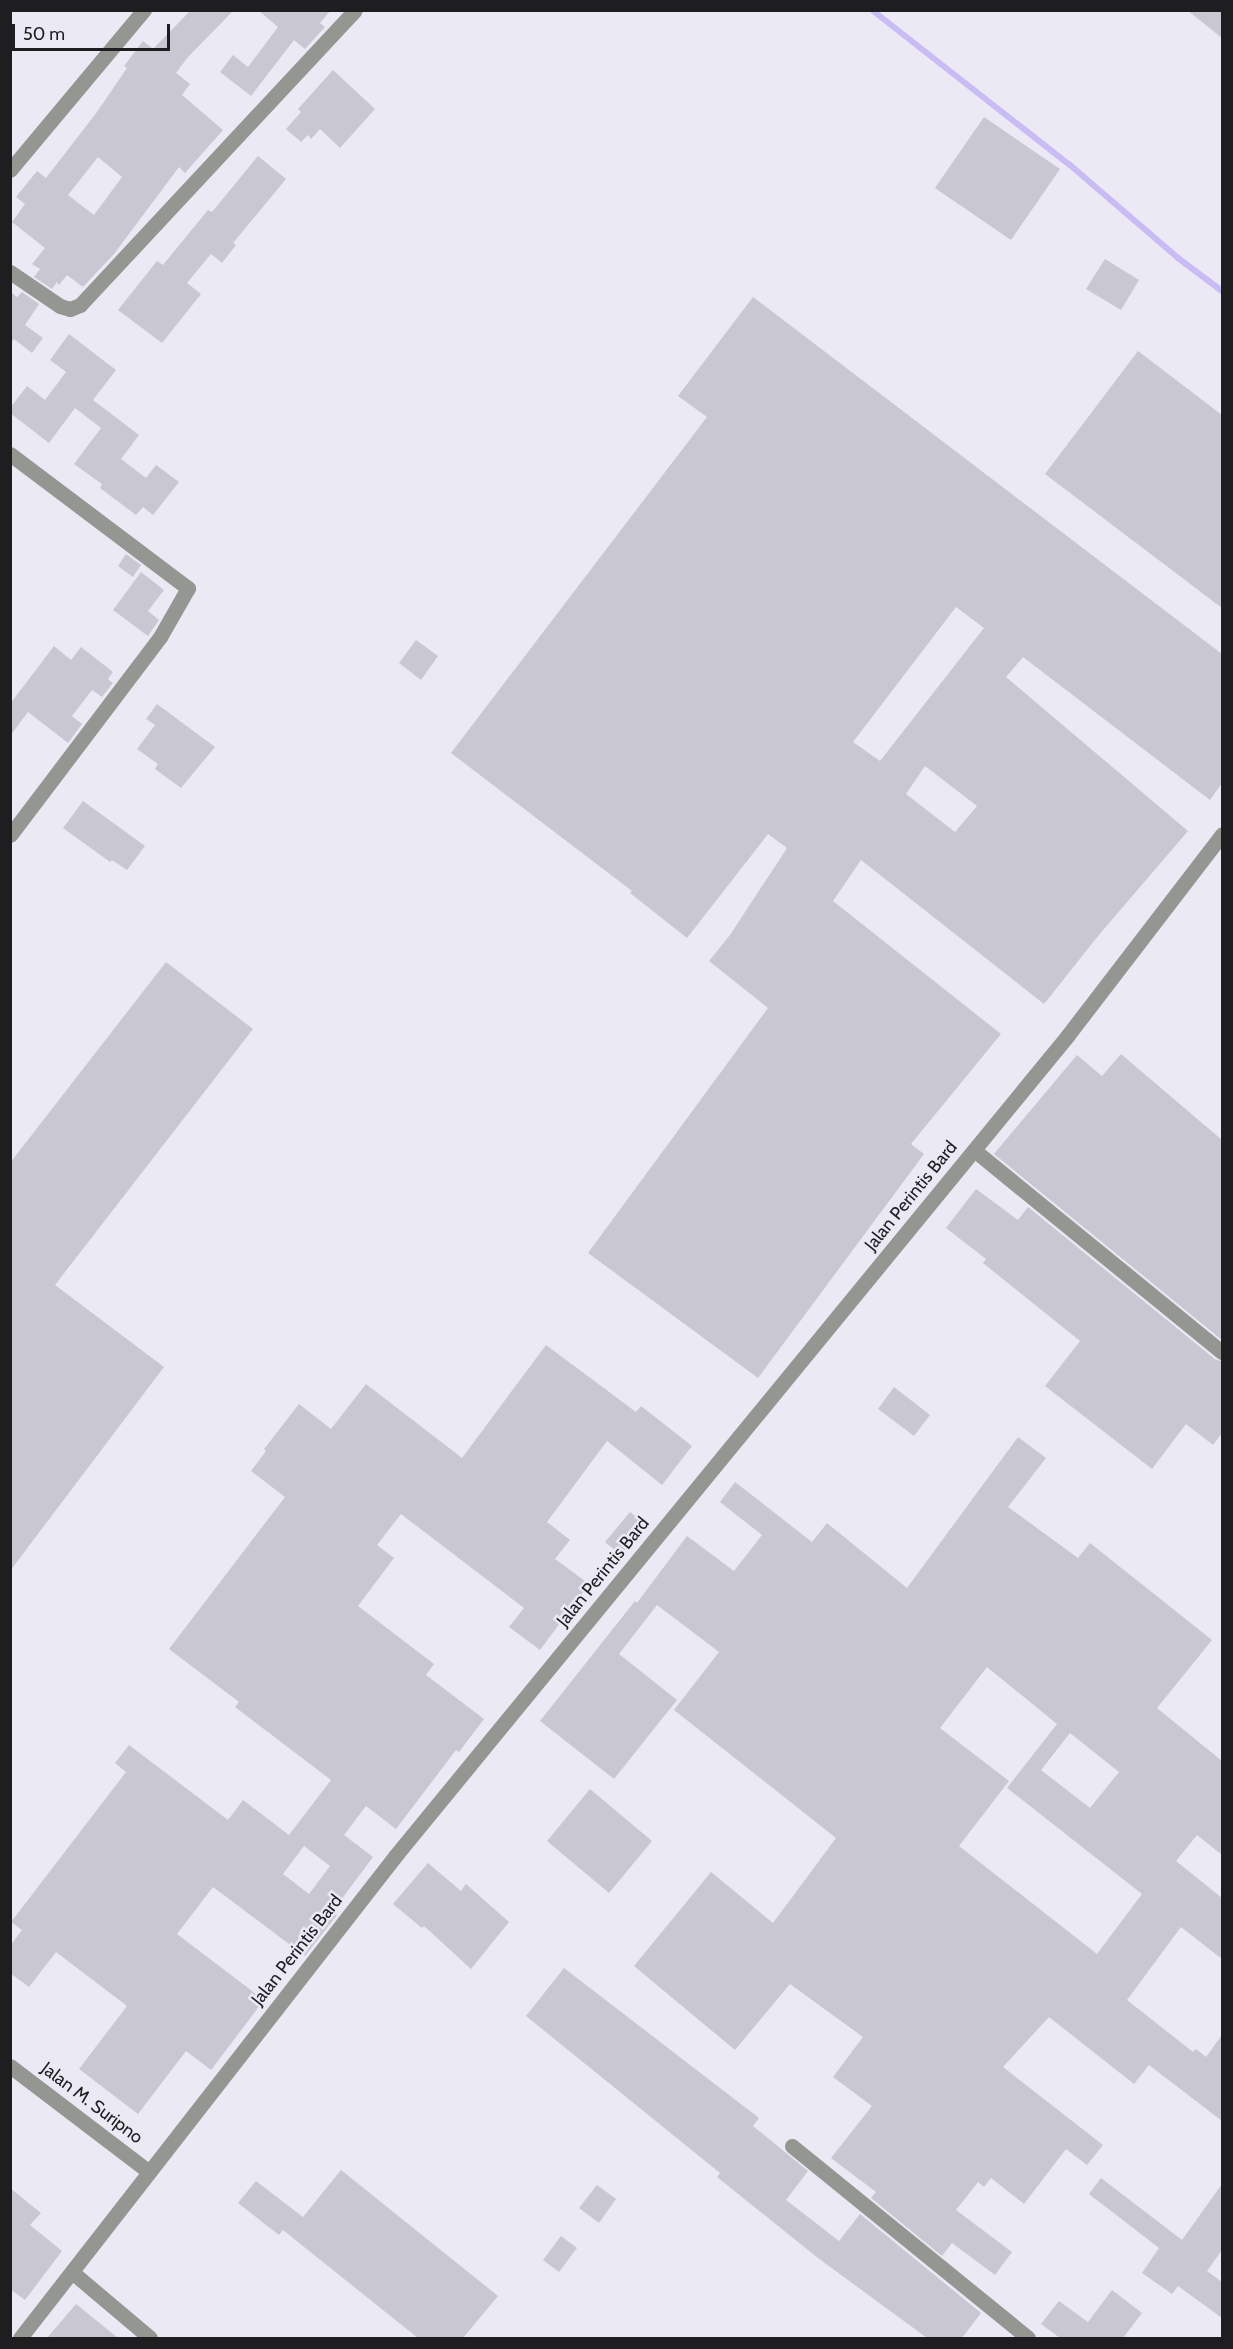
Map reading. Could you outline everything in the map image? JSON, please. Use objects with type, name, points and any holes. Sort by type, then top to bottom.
[{"type":"street","points":[[10,170],[144,10]]},
{"type":"street","points":[[10,272],[60,306],[70,309],[80,304],[355,10]]},
{"type":"street","points":[[10,454],[188,588],[160,637],[10,835]]},
{"type":"street","name":"Jalan Perintis Bard","points":[[20,2338],[396,1855],[1089,1008],[1222,834]]},
{"type":"street","points":[[974,1150],[1222,1352]]},
{"type":"street","name":"Jalan M. Suripno","points":[[10,2066],[149,2172]]},
{"type":"street","points":[[792,2146],[1028,2338]]},
{"type":"street","points":[[72,2272],[150,2338]]},
{"type":"building","points":[[191,10],[234,10],[188,57],[176,73],[190,84],[182,95],[223,130],[185,173],[179,167],[114,254],[83,287],[67,275],[59,285],[57,282],[52,289],[34,277],[40,269],[32,264],[45,248],[12,222],[25,204],[16,197],[37,171],[46,178],[97,112],[127,68],[124,66],[143,41],[153,49]],"holes":[[[98,157],[122,177],[94,215],[68,195]]]},
{"type":"building","points":[[258,10],[331,10],[320,23],[325,27],[305,49],[294,40],[251,96],[220,72],[233,55],[248,67],[278,27]]},
{"type":"building","points":[[1187,10],[1222,10],[1222,38]]},
{"type":"building","points":[[333,70],[375,109],[340,148],[320,129],[311,139],[308,135],[301,142],[286,129],[301,112],[298,109]]},
{"type":"building","points":[[984,117],[1060,169],[1011,240],[935,188]]},
{"type":"building","points":[[258,156],[286,179],[233,243],[236,245],[222,263],[211,254],[187,283],[201,294],[162,343],[118,310],[157,261],[163,265],[208,210],[212,212]]},
{"type":"building","points":[[1105,259],[1139,280],[1121,310],[1086,289]]},
{"type":"building","points":[[10,292],[17,297],[22,292],[39,304],[25,325],[43,338],[32,353],[14,339],[10,344]]},
{"type":"building","points":[[753,297],[1222,654],[1222,783],[1210,800],[1023,657],[1006,677],[1188,831],[1098,936],[1044,1004],[861,860],[833,901],[1001,1034],[911,1144],[924,1154],[758,1378],[588,1253],[768,1008],[709,961],[730,935],[787,848],[768,834],[687,938],[630,893],[632,891],[451,753],[707,417],[678,396]],"holes":[[[956,607],[984,628],[880,761],[853,742]],[[925,766],[977,806],[955,832],[906,794]]]},
{"type":"building","points":[[69,334],[116,370],[93,400],[139,435],[121,459],[146,478],[156,465],[179,482],[153,515],[143,507],[136,515],[100,488],[102,484],[74,464],[101,428],[75,408],[49,443],[10,413],[10,408],[27,386],[45,400],[66,372],[50,360]]},
{"type":"building","points":[[1138,351],[1222,415],[1222,608],[1045,474]]},
{"type":"building","points":[[126,554],[141,565],[133,577],[118,566]]},
{"type":"building","points":[[141,572],[164,590],[148,611],[159,620],[148,636],[113,610]]},
{"type":"building","points":[[416,640],[438,656],[421,680],[399,663]]},
{"type":"building","points":[[54,646],[71,660],[81,647],[113,672],[108,679],[113,683],[102,697],[92,690],[72,716],[82,724],[68,743],[28,712],[10,736],[10,704]]},
{"type":"building","points":[[157,704],[215,747],[181,788],[155,769],[158,764],[137,749],[155,725],[146,719]]},
{"type":"building","points":[[83,801],[145,846],[127,870],[112,860],[110,862],[63,828]]},
{"type":"building","points":[[166,962],[253,1029],[55,1285],[164,1367],[10,1571],[10,1163]]},
{"type":"building","points":[[1121,1054],[1222,1140],[1222,1340],[994,1154],[1077,1055],[1102,1076]]},
{"type":"building","points":[[976,1189],[1018,1220],[1028,1207],[1216,1360],[1222,1361],[1222,1433],[1213,1445],[1186,1424],[1152,1469],[1045,1386],[1080,1341],[983,1263],[986,1259],[946,1228]]},
{"type":"building","points":[[546,1345],[636,1412],[641,1406],[692,1446],[662,1485],[607,1441],[547,1522],[570,1540],[555,1559],[589,1584],[540,1650],[509,1627],[524,1608],[401,1514],[377,1545],[394,1558],[358,1606],[434,1664],[426,1675],[484,1719],[459,1752],[456,1750],[396,1829],[366,1806],[344,1835],[373,1857],[332,1912],[337,1915],[305,1956],[213,1887],[177,1934],[264,2000],[211,2070],[186,2051],[138,2114],[79,2069],[127,2006],[56,1952],[29,1987],[10,1973],[10,1946],[22,1930],[11,1922],[126,1772],[115,1763],[129,1745],[228,1820],[243,1800],[289,1835],[331,1780],[235,1707],[239,1702],[169,1649],[285,1497],[251,1471],[266,1451],[264,1449],[299,1404],[331,1429],[366,1384],[462,1458]],"holes":[[[304,1846],[330,1866],[309,1894],[283,1874]]]},
{"type":"building","points":[[894,1387],[930,1415],[914,1436],[878,1409]]},
{"type":"building","points":[[1018,1437],[1046,1458],[1008,1507],[1078,1558],[1090,1543],[1212,1640],[1157,1708],[1222,1761],[1222,1855],[1197,1835],[1176,1861],[1222,1898],[1222,1959],[1181,1927],[1127,2000],[1193,2052],[1196,2049],[1206,2057],[1222,2035],[1222,2121],[1149,2065],[1134,2084],[1049,2017],[1003,2067],[1103,2145],[1087,2165],[1066,2149],[1024,2204],[991,2178],[984,2187],[978,2182],[956,2210],[1012,2252],[995,2275],[952,2243],[942,2256],[871,2198],[876,2192],[831,2158],[872,2106],[833,2077],[863,2037],[790,1984],[735,2050],[634,1966],[711,1872],[773,1923],[836,1838],[674,1710],[719,1652],[657,1605],[619,1654],[677,1700],[614,1779],[540,1721],[635,1601],[637,1603],[687,1536],[734,1571],[762,1535],[720,1502],[735,1482],[812,1542],[827,1523],[907,1588]],"holes":[[[987,1667],[1057,1724],[1007,1788],[1142,1894],[1097,1954],[959,1846],[1009,1781],[940,1728]],[[1070,1733],[1119,1772],[1090,1808],[1041,1770]]]},
{"type":"building","points":[[630,1512],[646,1525],[621,1555],[605,1542]]},
{"type":"building","points":[[590,1789],[652,1841],[609,1893],[547,1841]]},
{"type":"building","points":[[428,1863],[461,1891],[466,1884],[509,1922],[471,1969],[424,1926],[422,1928],[393,1904]]},
{"type":"building","points":[[564,1968],[759,2118],[753,2126],[808,2171],[786,2200],[839,2241],[860,2214],[981,2313],[962,2338],[927,2338],[818,2258],[717,2177],[720,2173],[526,2016]]},
{"type":"building","points":[[341,2170],[498,2296],[463,2338],[418,2338],[283,2230],[279,2235],[238,2203],[256,2181],[303,2217]]},
{"type":"building","points":[[1101,2178],[1182,2240],[1222,2184],[1222,2250],[1207,2271],[1222,2282],[1222,2318],[1178,2286],[1172,2294],[1142,2273],[1159,2248],[1089,2194]]},
{"type":"building","points":[[597,2185],[616,2199],[599,2223],[579,2208]]},
{"type":"building","points":[[10,2188],[41,2213],[30,2225],[62,2251],[25,2300],[10,2289]]},
{"type":"building","points":[[561,2236],[577,2248],[559,2272],[543,2260]]},
{"type":"building","points":[[1112,2290],[1142,2313],[1123,2338],[1060,2338],[1041,2324],[1059,2301],[1088,2322]]},
{"type":"building","points":[[76,2304],[118,2338],[47,2338]]},
{"type":"waterway","points":[[872,10],[1070,165],[1178,258],[1222,291]]}]
